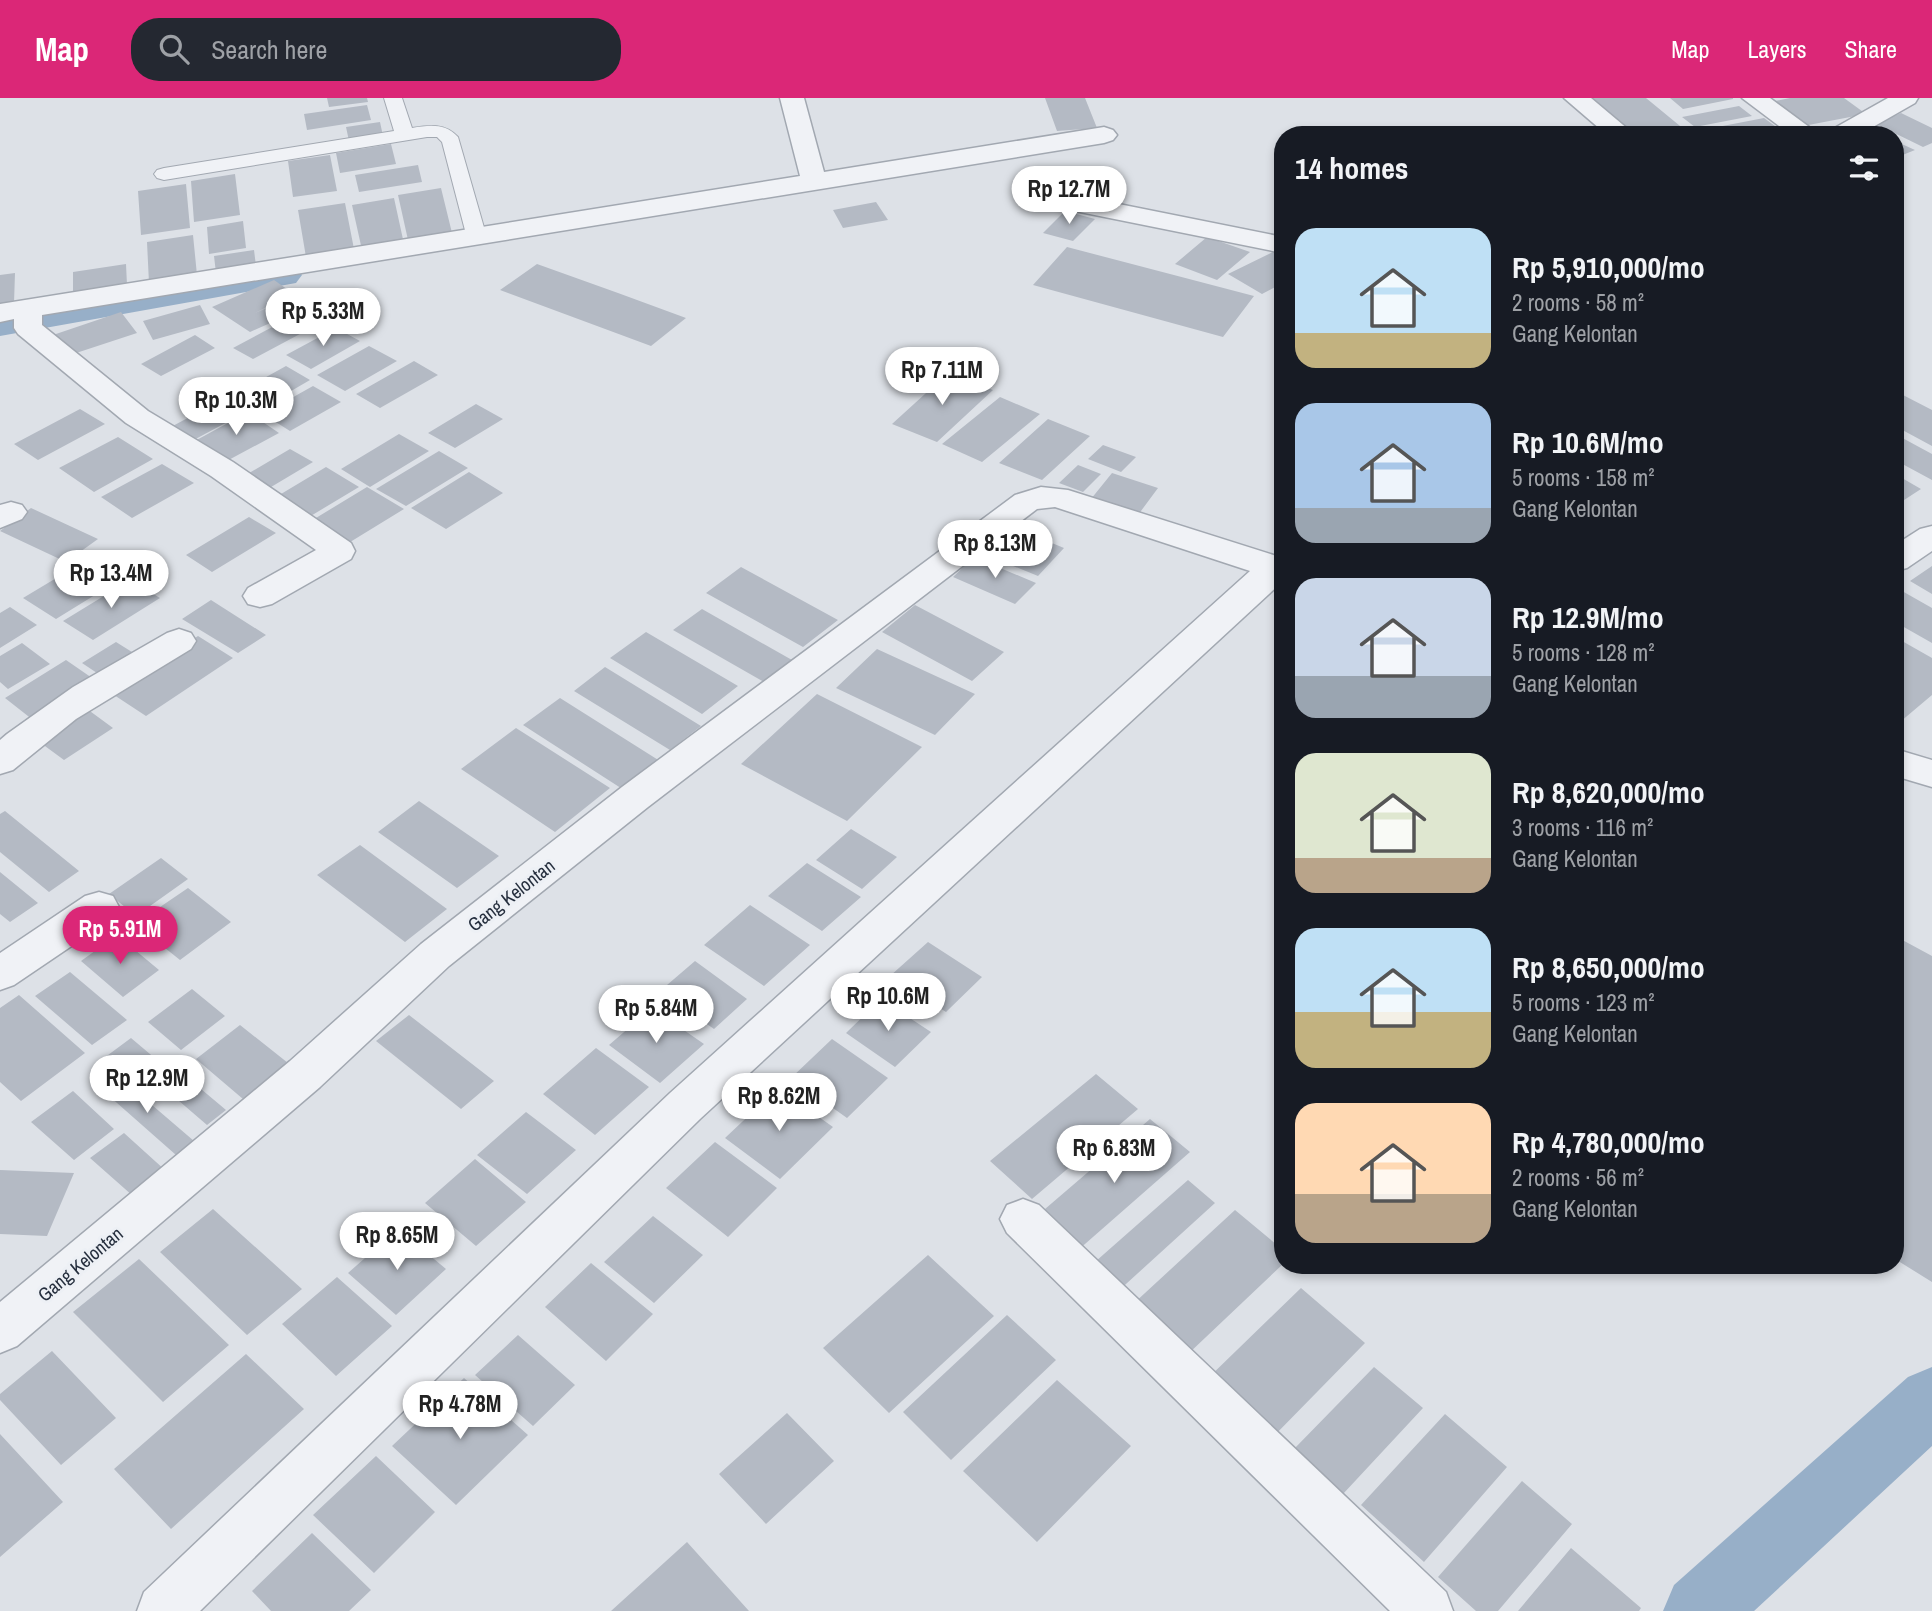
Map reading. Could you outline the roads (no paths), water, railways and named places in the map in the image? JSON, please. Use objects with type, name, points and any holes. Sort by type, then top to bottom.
[{"type":"street","points":[[792,98],[814,182]]},
{"type":"street","points":[[1576,98],[1612,126]]},
{"type":"street","points":[[1754,98],[1795,126]]},
{"type":"street","points":[[1856,126],[1906,98]]},
{"type":"street","points":[[14,311],[1104,135]]},
{"type":"street","points":[[1059,200],[1274,243]]},
{"type":"street","points":[[14,311],[28,328],[137,417],[222,469],[339,551],[260,596]]},
{"type":"street","name":"Gang Kelontan","points":[[0,1331],[305,1074],[435,955],[635,797],[1026,502],[1048,497],[1069,500],[1274,567]]},
{"type":"street","points":[[1904,554],[1932,536]]},
{"type":"street","points":[[163,1611],[685,1106],[1274,574]]},
{"type":"street","points":[[6,743],[178,641]]},
{"type":"street","points":[[1904,765],[1932,774]]},
{"type":"street","points":[[0,974],[99,907]]},
{"type":"street","points":[[1023,1219],[1427,1611]]},
{"type":"lane","points":[[393,98],[405,136]]},
{"type":"lane","points":[[164,174],[436,131],[448,136],[477,238]]},
{"type":"waterway","points":[[0,324],[282,275]]},
{"type":"waterway","points":[[1700,1611],[1932,1400]]}]
